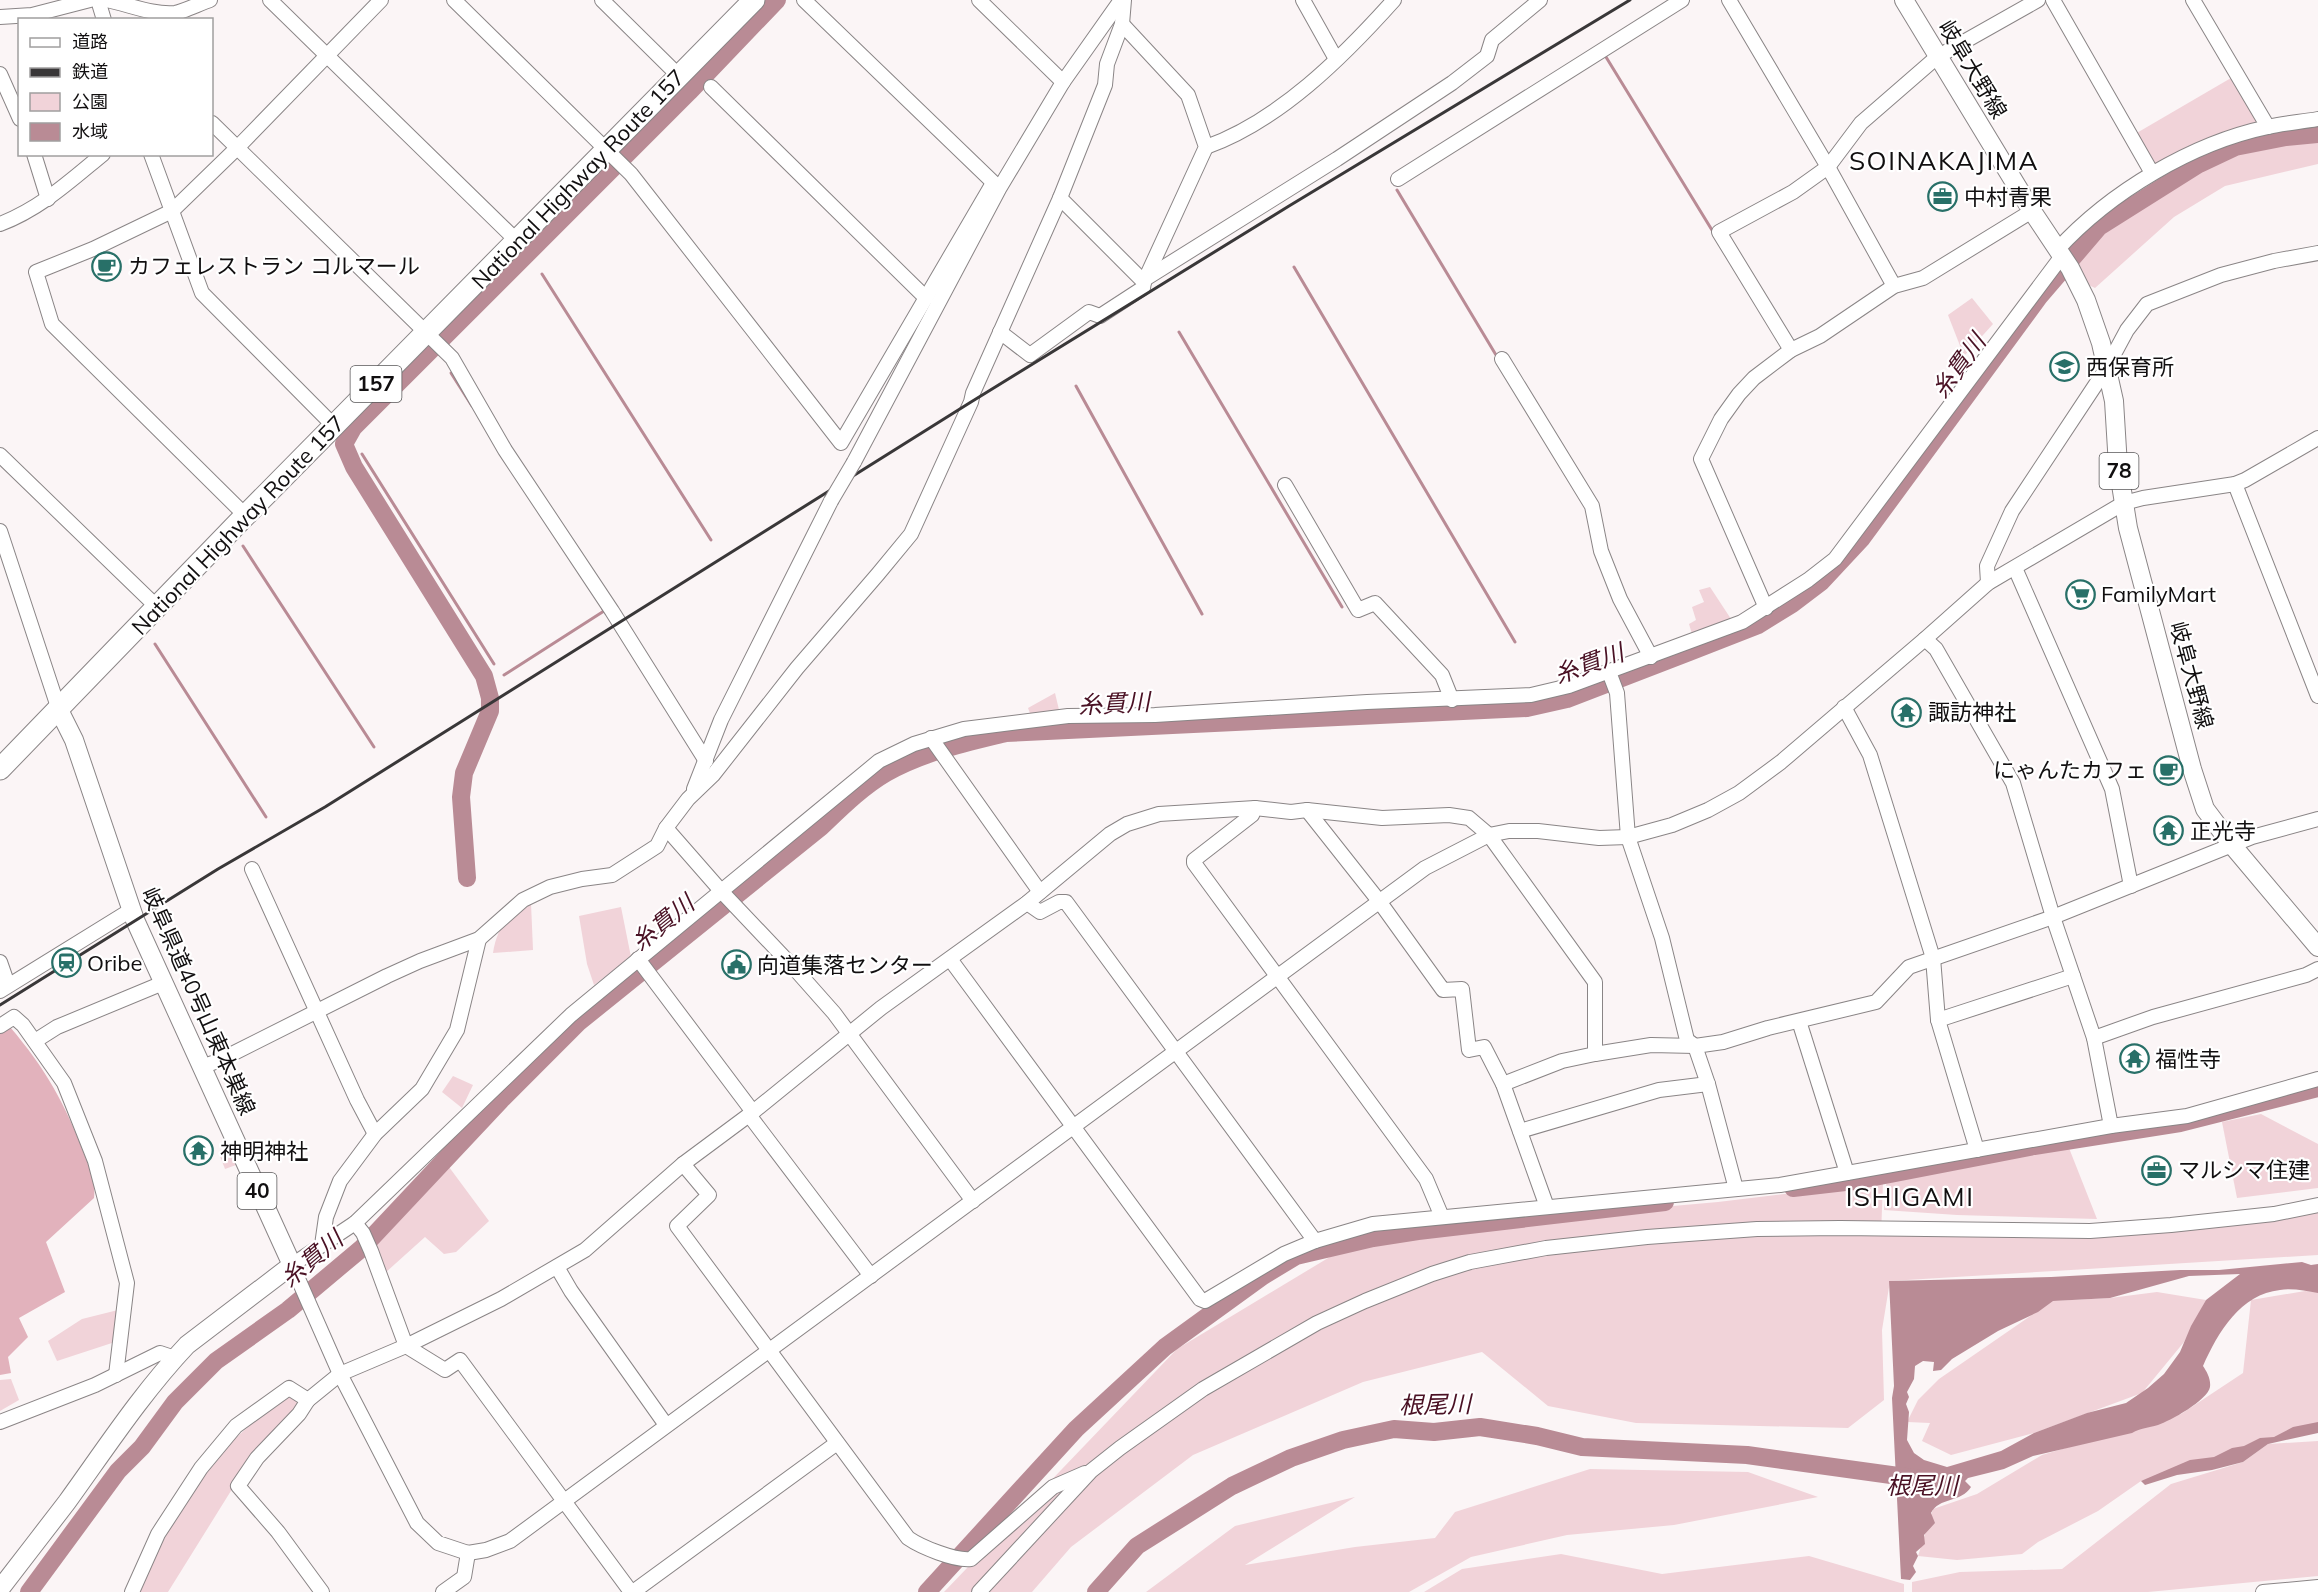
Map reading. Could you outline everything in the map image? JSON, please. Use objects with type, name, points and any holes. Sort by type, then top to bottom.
[{"type":"highway","name":"National Highway Route 157","points":[[0,769],[334,426],[429,337],[517,241],[753,0]]},
{"type":"main road","name":"岐阜大野線","points":[[1904,0],[2032,211],[2070,268],[2086,300],[2102,343],[2114,401],[2118,466],[2128,528],[2192,770],[2205,809],[2232,845],[2318,947]]},
{"type":"main road","name":"岐阜県道40号山東本巣線","points":[[59,710],[74,740],[131,910],[292,1265]]},
{"type":"main road","points":[[0,1590],[135,1405],[175,1358],[187,1345],[292,1265]]},
{"type":"street","points":[[0,17],[32,15],[90,0]]},
{"type":"street","points":[[98,0],[103,18]]},
{"type":"street","points":[[106,0],[128,2],[144,11],[176,13],[191,13],[210,0]]},
{"type":"street","points":[[270,0],[517,241]]},
{"type":"street","points":[[246,516],[55,327],[36,272],[93,249],[172,211],[237,148],[381,0]]},
{"type":"street","points":[[454,0],[632,174],[841,443],[926,298],[996,186],[1063,82],[1122,0]]},
{"type":"street","points":[[602,0],[679,76]]},
{"type":"street","points":[[804,0],[996,186]]},
{"type":"street","points":[[979,0],[1063,82]]},
{"type":"street","points":[[201,1067],[218,1061],[420,961],[480,938],[523,900],[550,887],[612,875],[657,846],[666,828],[688,799],[713,775],[797,668],[910,534],[942,468],[1060,198],[1106,85],[1107,64],[1122,24],[1122,0]]},
{"type":"street","points":[[1304,0],[1336,59]]},
{"type":"street","points":[[1206,147],[1227,139],[1299,94],[1394,0]]},
{"type":"street","points":[[1145,280],[1337,159],[1452,83],[1487,56],[1492,40],[1540,0]]},
{"type":"street","points":[[1398,180],[1682,0]]},
{"type":"street","points":[[1729,0],[1828,167],[1894,286]]},
{"type":"street","points":[[1791,350],[1719,232],[1793,192],[1828,167],[1861,123],[1937,57],[2038,0]]},
{"type":"street","points":[[2053,0],[2152,173]]},
{"type":"street","points":[[2193,0],[2268,127]]},
{"type":"street","points":[[1000,332],[1030,355],[1089,312],[1100,316],[1143,288],[1206,147],[1188,95],[1122,24]]},
{"type":"street","points":[[0,74],[18,115]]},
{"type":"street","points":[[711,87],[926,298]]},
{"type":"street","points":[[2318,119],[2268,127],[2217,142],[2152,173],[2080,224],[1835,558],[1808,580],[1742,622],[1651,657],[1612,679],[1531,695],[1145,715],[1068,716],[964,729],[936,746],[906,747],[879,761],[728,897],[644,966],[544,1040],[359,1228],[322,1245],[292,1265],[340,1374],[417,1523],[438,1543],[468,1553],[486,1550],[510,1541],[1425,868],[1488,835],[1509,831],[1538,831],[1599,838],[1628,837],[1672,825],[1708,810],[1739,793],[1780,762],[1988,583],[2124,503],[2235,484],[2318,438]]},
{"type":"street","points":[[213,124],[452,358],[505,450],[612,611],[706,761]]},
{"type":"street","points":[[35,156],[48,199]]},
{"type":"street","points":[[0,224],[20,216],[48,199],[101,156]]},
{"type":"street","points":[[152,156],[202,293],[334,426]]},
{"type":"street","points":[[688,799],[739,682],[996,186]]},
{"type":"street","points":[[1060,198],[1145,280]]},
{"type":"street","points":[[1766,608],[1701,459],[1721,419],[1754,378],[1791,350],[1827,332],[1894,286],[1923,278],[2032,211]]},
{"type":"street","points":[[1988,583],[1987,566],[2013,511],[2106,369],[2127,330],[2147,304],[2221,275],[2274,261],[2318,253]]},
{"type":"street","points":[[1502,359],[1592,506],[1602,551],[1612,580],[1651,657]]},
{"type":"street","points":[[0,454],[157,607]]},
{"type":"street","points":[[2235,484],[2318,696]]},
{"type":"street","points":[[1286,485],[1358,610],[1375,603],[1442,675],[1452,700]]},
{"type":"street","points":[[0,531],[6,568],[59,710]]},
{"type":"street","points":[[2015,568],[2112,789],[2131,886]]},
{"type":"street","points":[[1925,639],[1936,649],[2013,783],[2053,916],[2094,1038],[2110,1126]]},
{"type":"street","points":[[1612,679],[1621,739],[1628,837],[1662,938],[1687,1040],[1695,1046],[1708,1084],[1736,1189]]},
{"type":"street","points":[[1844,707],[1870,755],[1933,958],[1938,1020],[1977,1150]]},
{"type":"street","points":[[936,746],[1040,892]]},
{"type":"street","points":[[1254,808],[1252,815],[1194,860],[1194,863],[1426,1179],[1442,1217]]},
{"type":"street","points":[[322,1592],[278,1532],[237,1486],[257,1458],[299,1414],[308,1400],[340,1374],[406,1346],[501,1299],[585,1250],[683,1164],[751,1113],[850,1033],[1027,903],[1110,834],[1127,824],[1167,813],[1254,808],[1291,812],[1307,810],[1382,818],[1449,815],[1469,818],[1488,835],[1595,982],[1595,1054]]},
{"type":"street","points":[[1307,810],[1379,901],[1443,990],[1462,989],[1469,1050],[1484,1047],[1503,1084],[1547,1207]]},
{"type":"street","points":[[1503,1084],[1562,1061],[1651,1045],[1695,1046],[1723,1042],[1876,1002],[1909,967],[2053,916],[2252,837],[2318,819]]},
{"type":"street","points":[[666,828],[795,969],[850,1033],[973,1201]]},
{"type":"street","points":[[252,869],[316,1012],[375,1134]]},
{"type":"street","points":[[1027,903],[1040,912],[1059,902],[1066,902],[1315,1241]]},
{"type":"street","points":[[0,962],[4,988],[131,910]]},
{"type":"street","points":[[322,1245],[326,1217],[340,1180],[375,1134],[422,1089],[457,1030],[480,938]]},
{"type":"street","points":[[950,958],[1200,1299],[1205,1301],[1284,1254],[1315,1241],[1373,1224],[1780,1185],[2110,1126],[2187,1116],[2318,1079]]},
{"type":"street","points":[[644,966],[871,1276]]},
{"type":"street","points":[[2094,1038],[2153,1017],[2306,975],[2318,969]]},
{"type":"street","points":[[1938,1020],[2073,976]]},
{"type":"street","points":[[35,1041],[57,1027],[163,983]]},
{"type":"street","points":[[0,1026],[14,1017],[35,1041],[64,1083],[95,1161],[127,1283],[116,1375]]},
{"type":"street","points":[[1799,1021],[1847,1173]]},
{"type":"street","points":[[1520,1131],[1659,1090],[1708,1084]]},
{"type":"street","points":[[683,1164],[709,1195],[677,1226],[908,1538],[947,1555],[965,1560],[971,1559],[1053,1487],[1091,1471]]},
{"type":"street","points":[[980,1592],[1091,1471],[1203,1389],[1317,1323],[1432,1274],[1511,1253],[1647,1237],[1757,1229],[2090,1231],[2171,1226],[2274,1214],[2318,1205]]},
{"type":"street","points":[[359,1228],[371,1251],[406,1346],[445,1370],[460,1360],[632,1592],[837,1443]]},
{"type":"street","points":[[557,1267],[571,1291],[666,1425]]},
{"type":"street","points":[[0,1422],[116,1375],[160,1353],[175,1358]]},
{"type":"street","points":[[132,1592],[158,1534],[201,1468],[236,1426],[289,1388],[308,1400]]},
{"type":"street","points":[[443,1592],[464,1577],[468,1553]]},
{"type":"street","points":[[2263,1592],[2318,1587]]},
{"type":"green space","points":[[2231,78],[2258,124],[2155,168],[2135,134]]},
{"type":"green space","points":[[2318,129],[2318,164],[2225,186],[2174,217],[2095,288],[2084,283],[2072,250],[2099,219],[2200,156],[2262,135]]},
{"type":"green space","points":[[1972,298],[1993,324],[1964,356],[1948,315]]},
{"type":"green space","points":[[1710,587],[1731,619],[1692,634],[1689,624],[1696,620],[1692,607],[1704,602],[1699,590]]},
{"type":"green space","points":[[1055,693],[1060,714],[1031,716],[1028,708]]},
{"type":"green space","points":[[531,903],[533,950],[493,953],[500,929],[505,922],[516,911]]},
{"type":"green space","points":[[621,907],[631,957],[594,985],[587,964],[579,916]]},
{"type":"green space","points":[[453,1076],[473,1085],[462,1108],[442,1092]]},
{"type":"green space","points":[[2261,1114],[2318,1144],[2318,1188],[2237,1198],[2222,1122]]},
{"type":"green space","points":[[2067,1143],[2097,1219],[1957,1215],[1884,1210],[1887,1176]]},
{"type":"green space","points":[[231,1152],[236,1165],[225,1169],[220,1156]]},
{"type":"green space","points":[[449,1167],[489,1221],[456,1252],[444,1254],[425,1237],[385,1273],[373,1248]]},
{"type":"green space","points":[[1883,1182],[1881,1235],[2090,1237],[2318,1210],[2318,1255],[1890,1281],[1882,1330],[1884,1400],[1848,1428],[1636,1423],[1548,1406],[1482,1352],[1363,1382],[1193,1455],[1071,1547],[1032,1592],[944,1592],[1177,1349],[1353,1243],[1549,1217],[1718,1202]]},
{"type":"green space","points":[[2305,1291],[2318,1292],[2318,1429],[2141,1481],[2098,1511],[2038,1542],[2022,1554],[1957,1560],[1918,1556],[1933,1509],[1977,1494],[2042,1455],[2181,1414],[2243,1373],[2251,1300]]},
{"type":"green space","points":[[2157,1292],[2206,1300],[2184,1342],[2142,1393],[2034,1433],[1951,1455],[1922,1441],[1930,1423],[1907,1422],[1918,1400],[1939,1379],[2052,1301],[2110,1298]]},
{"type":"green space","points":[[122,1309],[115,1342],[57,1361],[48,1341],[82,1319]]},
{"type":"green space","points":[[11,1379],[19,1400],[0,1411],[0,1380]]},
{"type":"green space","points":[[291,1396],[301,1405],[234,1486],[168,1592],[138,1592],[174,1519],[209,1467],[226,1447],[250,1425]]},
{"type":"green space","points":[[2318,1441],[2318,1576],[2148,1592],[1912,1592],[1912,1582],[1960,1572],[2062,1569],[2171,1484],[2243,1462],[2268,1444]]},
{"type":"green space","points":[[1590,1469],[1748,1472],[1818,1497],[1674,1525],[1567,1535],[1471,1557],[1409,1592],[1146,1592],[1235,1526],[1355,1497],[1245,1565],[1355,1547],[1435,1538],[1455,1512]]},
{"type":"green space","points":[[1561,1554],[1662,1574],[1809,1556],[1904,1584],[1904,1592],[1424,1592],[1462,1569]]},
{"type":"shaded area","points":[[10,1027],[34,1057],[61,1102],[88,1165],[93,1181],[94,1198],[46,1242],[65,1292],[19,1318],[28,1337],[8,1357],[11,1373],[0,1375],[0,1033]]},
{"type":"water","points":[[2302,1262],[2311,1265],[2318,1264],[2318,1293],[2280,1290],[2266,1293],[2242,1307],[2216,1340],[2203,1366],[2210,1381],[2208,1392],[2196,1404],[2171,1419],[2132,1433],[2033,1456],[2004,1469],[1968,1478],[1965,1481],[1971,1487],[1967,1492],[1939,1504],[1931,1513],[1935,1523],[1924,1535],[1925,1544],[1916,1552],[1918,1556],[1913,1566],[1916,1572],[1910,1580],[1901,1579],[1889,1281],[2219,1270]],"holes":[[[2240,1274],[2206,1300],[2180,1352],[2164,1374],[2126,1403],[2087,1413],[2034,1433],[2001,1451],[1947,1467],[1924,1460],[1914,1453],[1907,1440],[1909,1412],[1906,1404],[1909,1397],[1907,1392],[1914,1379],[1915,1366],[1923,1361],[1934,1362],[1933,1371],[1941,1370],[1952,1359],[1998,1331],[2038,1312],[2053,1301],[2110,1298],[2189,1276]]]},
{"type":"water","points":[[2318,1422],[2318,1433],[2268,1444],[2243,1462],[2212,1470],[2177,1475],[2145,1485],[2141,1481],[2190,1460],[2214,1457],[2260,1438],[2274,1437],[2293,1427]]},
{"type":"waterway","points":[[467,878],[461,797],[464,773],[490,711],[490,698],[484,676],[354,467],[344,444],[353,428],[689,92],[777,0]]},
{"type":"waterway","points":[[1606,57],[1715,235]]},
{"type":"waterway","name":"糸貫川","points":[[29,1592],[118,1471],[142,1447],[175,1402],[216,1361],[288,1310],[362,1248],[501,1100],[579,1022],[821,827],[852,798],[886,773],[929,754],[1006,733],[1527,708],[1567,699],[1758,625],[1792,604],[1821,582],[1862,538],[2039,297],[2099,227],[2199,164],[2235,147],[2286,137],[2318,134]]},
{"type":"waterway","points":[[1397,190],[1496,355]]},
{"type":"waterway","points":[[1294,267],[1515,642]]},
{"type":"waterway","points":[[542,274],[711,540]]},
{"type":"waterway","points":[[1179,332],[1342,607]]},
{"type":"waterway","points":[[451,373],[472,406]]},
{"type":"waterway","points":[[1076,386],[1202,614]]},
{"type":"waterway","points":[[362,454],[494,664]]},
{"type":"waterway","points":[[243,546],[374,747]]},
{"type":"waterway","points":[[504,675],[604,611],[603,609]]},
{"type":"waterway","points":[[155,644],[266,817]]},
{"type":"waterway","points":[[1793,1188],[1854,1181],[2034,1146],[2180,1123],[2318,1088]]},
{"type":"waterway","points":[[927,1592],[1076,1429],[1165,1347],[1263,1276],[1296,1256],[1373,1238],[1418,1231],[1665,1202]]},
{"type":"waterway","name":"根尾川","points":[[1096,1592],[1137,1546],[1232,1486],[1291,1458],[1343,1440],[1394,1429],[1434,1432],[1480,1427],[1537,1436],[1582,1447],[1747,1455],[1920,1479]]},
{"type":"railway","points":[[0,1005],[218,869],[325,807],[971,402],[1630,0]]},
{"type":"place","name":"中村青果","points":[[1943,197]]},
{"type":"place","name":"カフェレストラン コルマール","points":[[107,266]]},
{"type":"place","name":"西保育所","points":[[2065,367]]},
{"type":"place","name":"FamilyMart","points":[[2080,594]]},
{"type":"place","name":"諏訪神社","points":[[1907,712]]},
{"type":"place","name":"にゃんたカフェ","points":[[2168,770]]},
{"type":"place","name":"正光寺","points":[[2169,831]]},
{"type":"place","name":"Oribe","points":[[66,963]]},
{"type":"place","name":"向道集落センター","points":[[736,965]]},
{"type":"place","name":"福性寺","points":[[2134,1059]]},
{"type":"place","name":"神明神社","points":[[199,1151]]},
{"type":"place","name":"マルシマ住建","points":[[2157,1170]]},
{"type":"district","name":"SOINAKAJIMA","points":[[1944,161]]},
{"type":"district","name":"ISHIGAMI","points":[[1910,1197]]}]
